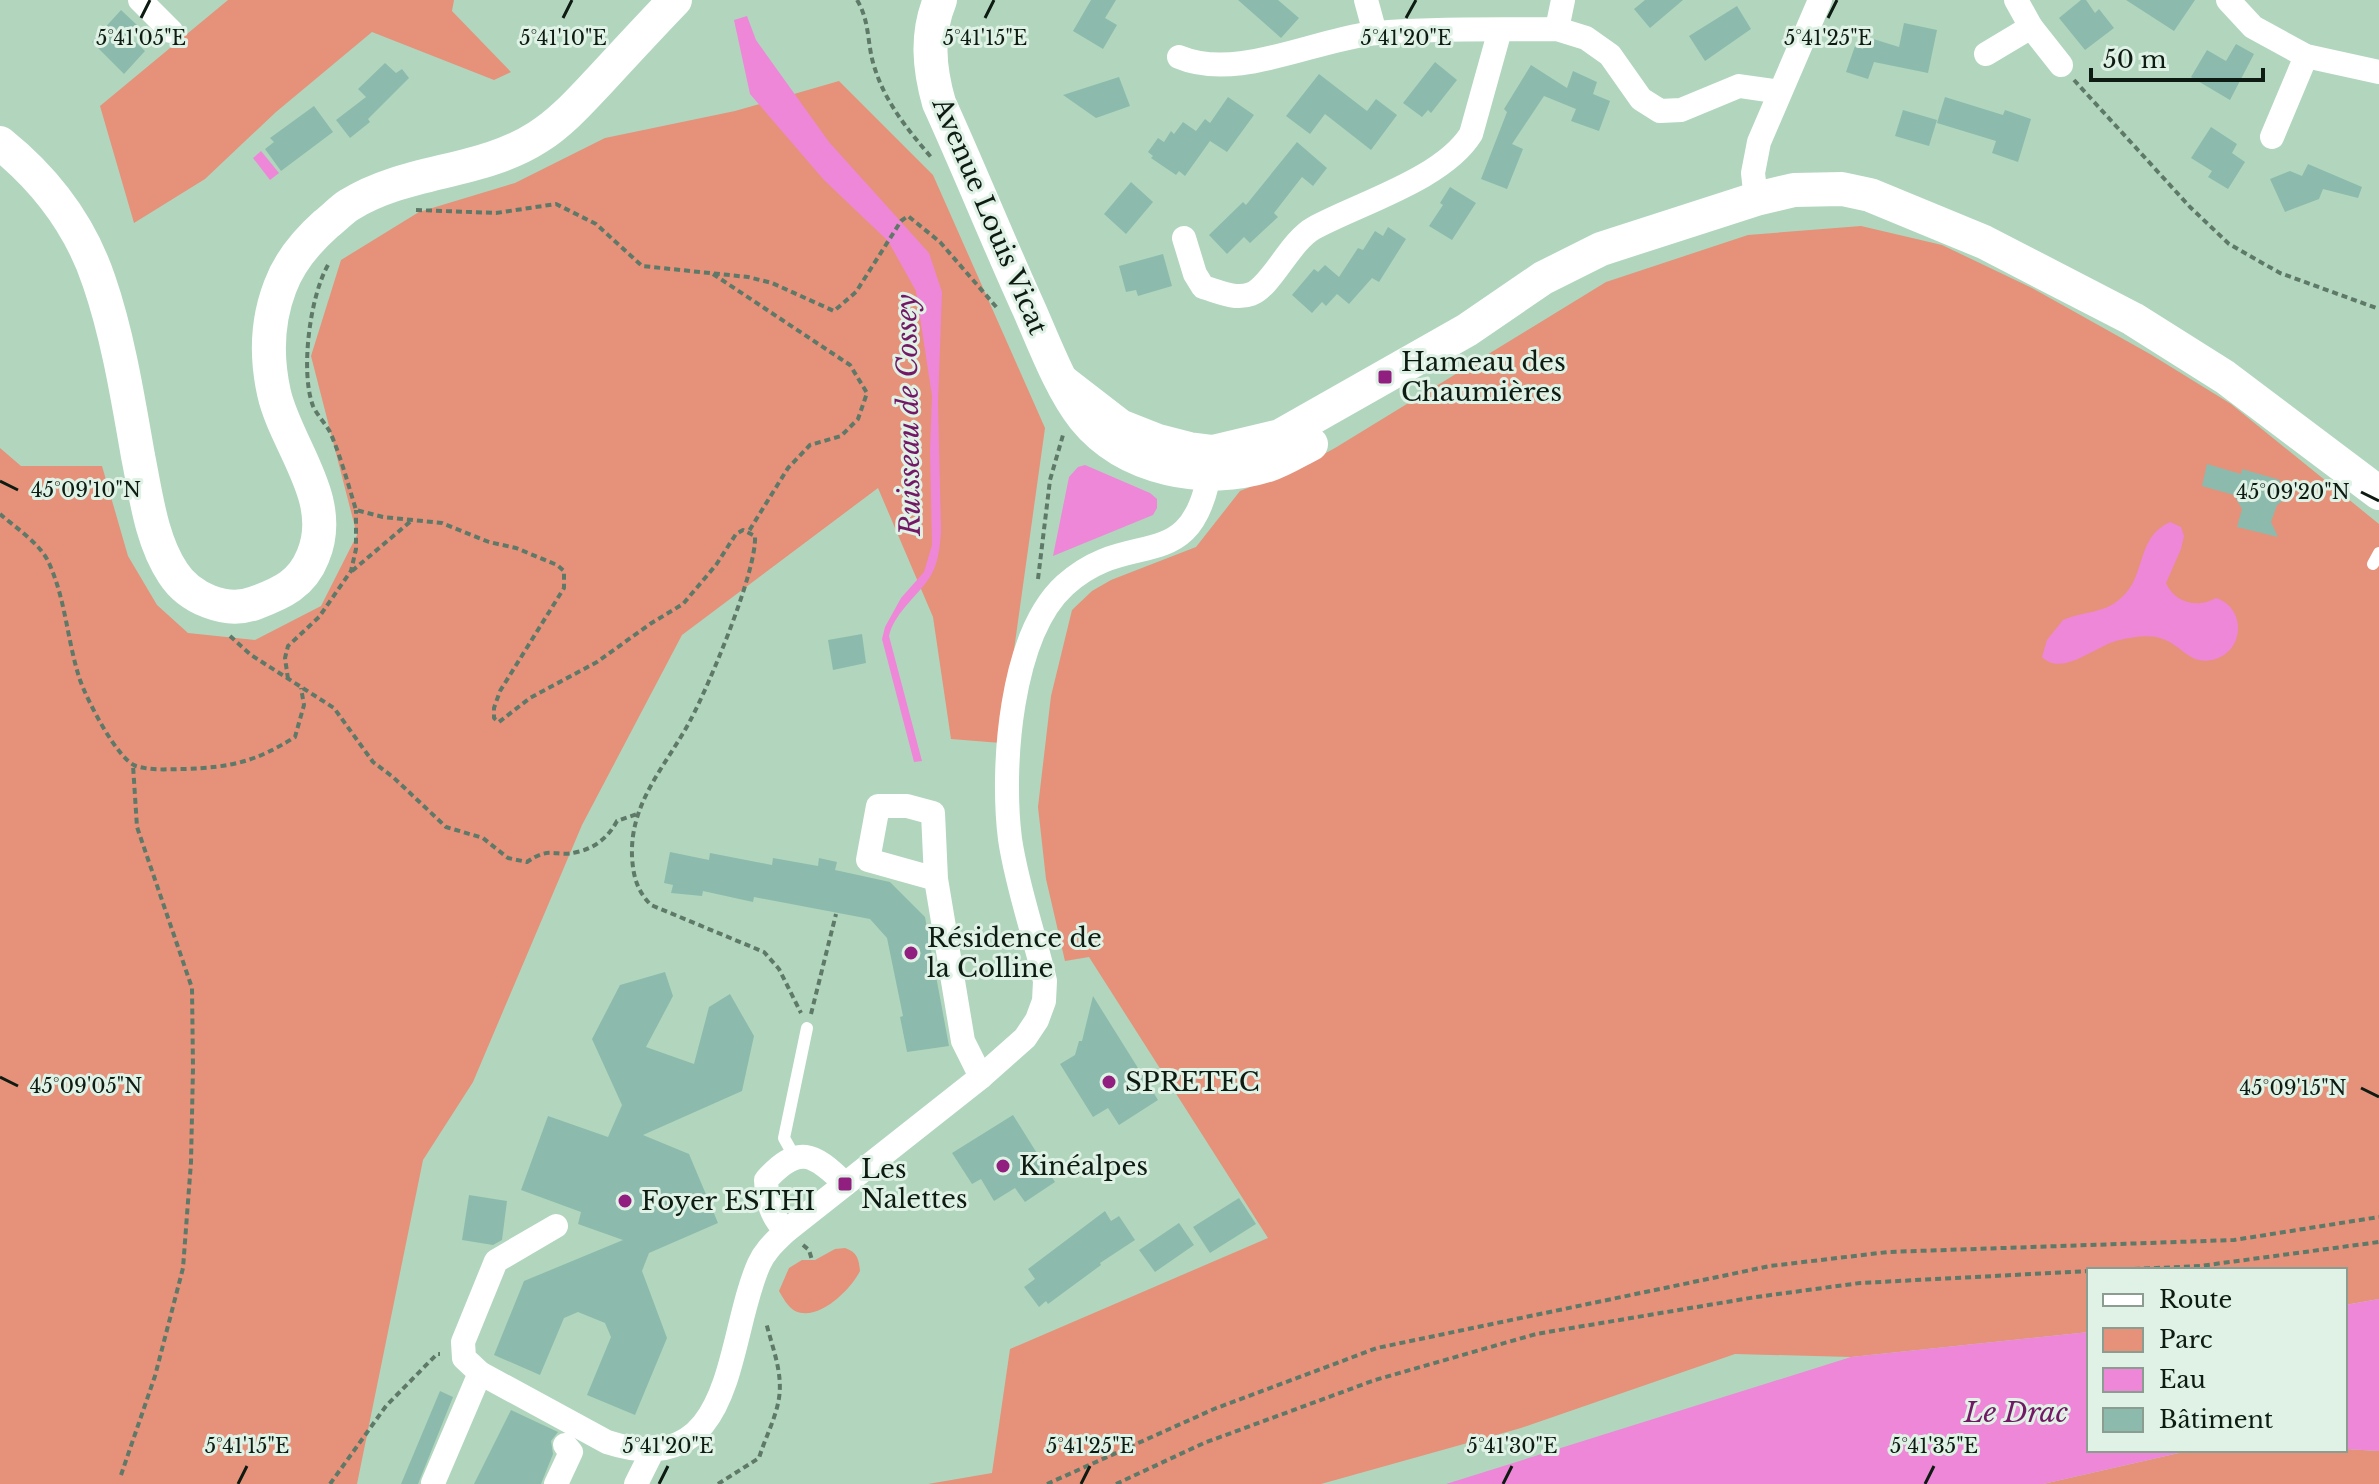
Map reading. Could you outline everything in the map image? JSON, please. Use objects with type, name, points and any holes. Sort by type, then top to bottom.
[{"type":"main road","points":[[0,143],[42,180],[74,223],[99,281],[160,550],[184,587],[217,604],[249,605],[287,590],[302,576],[312,560],[321,525],[314,491],[274,394],[269,361],[269,321],[295,257],[317,232],[348,206],[391,186],[497,156],[534,140],[567,114],[675,0]]},
{"type":"main road","name":"Avenue Louis Vicat","points":[[940,0],[930,54],[939,103],[1027,307],[1063,382],[1120,426],[1211,463]]},
{"type":"main road","points":[[1211,463],[1312,420],[1467,330],[1543,278],[1601,249],[1759,207],[1858,207],[1924,218],[2033,265],[2133,319],[2225,377],[2379,493]]},
{"type":"street","points":[[140,0],[171,31]]},
{"type":"street","points":[[1366,0],[1375,33]]},
{"type":"street","points":[[1557,29],[1563,0]]},
{"type":"street","points":[[1759,207],[1753,173],[1759,142],[1820,0]]},
{"type":"street","points":[[2016,0],[2031,27],[2061,65]]},
{"type":"street","points":[[2228,0],[2253,27],[2306,56],[2379,72]]},
{"type":"street","points":[[1986,54],[2031,27]]},
{"type":"street","points":[[1179,57],[1195,64],[1229,65],[1375,33],[1557,29],[1586,38],[1610,55],[1641,99],[1660,111],[1681,110],[1739,86],[1780,92]]},
{"type":"street","points":[[1184,238],[1195,274],[1203,287],[1227,294],[1252,294],[1311,229],[1439,166],[1461,150],[1471,134],[1500,30]]},
{"type":"street","points":[[2272,137],[2306,56]]},
{"type":"street","points":[[556,1226],[496,1261],[468,1328],[462,1352],[471,1366],[607,1442],[630,1450],[652,1452],[692,1435],[710,1415],[726,1385],[748,1297],[765,1251],[786,1231],[981,1077],[1025,1038],[1037,1020],[1044,1001],[1045,981],[1010,838],[1008,782],[1017,690],[1025,652],[1035,625],[1065,585],[1083,572],[1124,553],[1164,545],[1181,535],[1201,509],[1211,463]]},
{"type":"street","points":[[936,879],[963,1041],[981,1077]]},
{"type":"street","points":[[786,1231],[776,1221],[767,1201],[766,1180],[783,1162],[794,1156],[811,1158],[845,1184]]},
{"type":"street","points":[[433,1483],[480,1373]]},
{"type":"street","points":[[636,1484],[652,1452]]},
{"type":"lane","points":[[794,1156],[784,1138],[807,1028]]},
{"type":"path","points":[[857,0],[864,12],[873,64],[884,94],[937,167]]},
{"type":"path","points":[[2061,65],[2180,197],[2229,244],[2280,273],[2379,309]]},
{"type":"path","points":[[391,186],[412,210],[496,213],[556,204],[596,224],[642,266],[772,283],[834,311],[856,292],[901,221],[908,216],[940,242],[994,307],[1008,313],[1002,302]]},
{"type":"path","points":[[712,274],[850,365],[867,393],[858,419],[841,436],[810,445],[788,468],[749,531]]},
{"type":"path","points":[[312,405],[329,431],[356,510],[356,549],[351,571]]},
{"type":"path","points":[[1035,625],[1036,592],[1050,480],[1067,425]]},
{"type":"path","points":[[356,510],[383,517],[442,523],[489,542],[516,548],[564,571],[564,588],[500,691],[494,708],[494,718],[499,722],[530,698],[597,662],[683,604],[716,565],[736,534],[743,530],[755,536],[755,545],[727,636],[691,718],[652,781],[637,814],[632,829],[632,858],[641,895],[651,905],[764,952],[779,969],[807,1028]]},
{"type":"path","points":[[0,514],[46,557],[58,587],[80,682],[118,752],[133,765],[161,770],[250,762],[295,737],[302,721],[304,705],[301,688]]},
{"type":"path","points":[[288,679],[285,658],[288,646],[319,617],[351,571],[411,521]]},
{"type":"path","points":[[217,604],[222,629],[251,655],[334,708],[373,762],[446,827],[483,838],[508,858],[527,862],[541,853],[578,852],[608,837],[617,821],[637,814]]},
{"type":"path","points":[[121,1475],[155,1376],[183,1268],[191,1162],[193,1068],[192,988],[137,827],[133,765]]},
{"type":"path","points":[[807,1028],[836,914]]},
{"type":"path","points":[[1047,1484],[1214,1409],[1377,1348],[1770,1266],[1888,1252],[2234,1240],[2379,1217]]},
{"type":"path","points":[[2157,1268],[2200,1266],[2379,1242]]},
{"type":"path","points":[[1116,1484],[1204,1443],[1375,1380],[1536,1334],[1860,1283],[2087,1271]]},
{"type":"path","points":[[718,1484],[759,1458],[780,1396],[777,1360],[764,1316],[748,1297]]},
{"type":"path","points":[[330,1484],[386,1406],[437,1354],[462,1352]]},
{"type":"green space","points":[[228,0],[454,0],[452,11],[511,72],[494,80],[372,32],[276,112],[205,179],[134,223],[100,106]]},
{"type":"green space","points":[[839,81],[933,175],[1045,428],[1001,743],[951,739],[933,617],[878,488],[682,635],[582,825],[473,1082],[423,1160],[357,1484],[0,1484],[0,448],[21,466],[102,466],[128,556],[157,605],[188,633],[255,640],[321,606],[357,535],[311,356],[341,260],[419,212],[515,183],[605,138],[735,111]]},
{"type":"green space","points":[[1861,226],[1942,245],[2032,288],[2150,354],[2231,404],[2379,524],[2379,1299],[2347,1305],[2347,1268],[2087,1268],[2087,1332],[1851,1357],[1735,1354],[1521,1428],[1321,1484],[928,1484],[992,1473],[1010,1349],[1268,1238],[1089,957],[1065,961],[1046,879],[1038,807],[1051,696],[1072,610],[1092,591],[1111,580],[1196,547],[1240,491],[1296,469],[1335,448],[1606,282],[1748,235]]},
{"type":"green space","points":[[845,1248],[855,1254],[860,1267],[849,1286],[824,1308],[804,1313],[792,1309],[779,1291],[789,1268],[802,1260],[815,1260],[835,1249]]},
{"type":"green space","points":[[2379,1451],[2379,1484],[2043,1484],[2183,1452]]},
{"type":"water","points":[[747,16],[756,40],[829,142],[929,253],[942,292],[938,403],[939,550],[931,575],[900,613],[889,636],[922,761],[914,762],[882,639],[901,598],[924,572],[932,545],[932,396],[916,291],[888,241],[824,180],[750,94],[734,20]]},
{"type":"water","points":[[261,151],[279,173],[270,180],[253,158]]},
{"type":"water","points":[[1085,465],[1150,493],[1157,499],[1157,508],[1153,515],[1053,556],[1069,477],[1078,467]]},
{"type":"water","points":[[2170,522],[2181,527],[2184,536],[2166,583],[2175,595],[2187,602],[2201,603],[2216,598],[2226,603],[2237,620],[2236,640],[2231,649],[2223,656],[2204,661],[2163,639],[2142,636],[2111,643],[2070,662],[2060,664],[2042,657],[2047,640],[2063,620],[2108,607],[2121,598],[2135,579],[2151,538]]},
{"type":"water","points":[[2379,1299],[2379,1451],[2347,1449],[2347,1305]]},
{"type":"water","name":"Le Drac","points":[[2087,1332],[2087,1452],[2183,1452],[2043,1484],[1446,1484],[1851,1357]]},
{"type":"building","points":[[1091,0],[1116,0],[1105,18],[1117,25],[1103,49],[1073,31]]},
{"type":"building","points":[[1238,0],[1278,0],[1299,18],[1281,38]]},
{"type":"building","points":[[1645,0],[1683,0],[1650,28],[1634,9]]},
{"type":"building","points":[[2081,0],[2086,0],[2095,13],[2099,9],[2114,28],[2085,50],[2059,18]]},
{"type":"building","points":[[2126,0],[2195,0],[2174,31]]},
{"type":"building","points":[[1737,6],[1751,29],[1705,61],[1689,36]]},
{"type":"building","points":[[121,10],[139,27],[130,37],[145,51],[124,74],[92,42]]},
{"type":"building","points":[[1904,23],[1937,30],[1928,73],[1874,62],[1868,79],[1846,72],[1855,46],[1863,49],[1867,37],[1899,47]]},
{"type":"building","points":[[2236,44],[2254,54],[2230,100],[2191,77],[2207,50],[2226,61]]},
{"type":"building","points":[[1435,62],[1457,80],[1431,113],[1428,110],[1422,117],[1403,103]]},
{"type":"building","points":[[385,63],[396,73],[402,69],[409,78],[368,119],[370,122],[350,138],[336,120],[366,97],[358,89]]},
{"type":"building","points":[[1531,65],[1567,88],[1573,71],[1597,82],[1593,94],[1610,101],[1599,131],[1571,121],[1576,109],[1544,96],[1512,144],[1523,149],[1507,189],[1481,179],[1507,112],[1504,109]]},
{"type":"building","points":[[1319,74],[1367,111],[1376,99],[1397,115],[1371,150],[1325,114],[1310,134],[1286,116]]},
{"type":"building","points":[[1119,77],[1130,106],[1096,118],[1063,95]]},
{"type":"building","points":[[1228,97],[1254,115],[1227,152],[1210,141],[1185,176],[1179,171],[1176,175],[1151,158],[1153,156],[1148,152],[1158,138],[1164,142],[1171,131],[1174,134],[1183,122],[1196,131],[1205,119],[1210,123]]},
{"type":"building","points":[[1945,97],[2003,115],[2005,110],[2031,119],[2018,162],[1992,153],[1996,141],[1937,123]]},
{"type":"building","points":[[314,106],[333,132],[281,171],[265,149],[274,142],[270,138]]},
{"type":"building","points":[[1903,110],[1937,120],[1929,146],[1895,136]]},
{"type":"building","points":[[2211,127],[2237,144],[2232,153],[2245,162],[2228,189],[2208,177],[2212,171],[2191,158]]},
{"type":"building","points":[[1297,142],[1327,168],[1313,186],[1302,177],[1274,213],[1278,217],[1250,243],[1244,237],[1227,254],[1209,235],[1243,202],[1246,205]]},
{"type":"building","points":[[2308,164],[2362,187],[2358,198],[2323,189],[2319,199],[2285,212],[2270,179],[2290,171],[2302,176]]},
{"type":"building","points":[[1131,182],[1153,202],[1126,234],[1104,214]]},
{"type":"building","points":[[1450,187],[1476,203],[1452,240],[1429,226]]},
{"type":"building","points":[[1388,227],[1406,239],[1379,282],[1372,278],[1349,304],[1337,294],[1326,306],[1322,302],[1312,313],[1292,295],[1314,269],[1318,272],[1325,265],[1339,277],[1358,248],[1363,250],[1375,231],[1383,236]]},
{"type":"building","points":[[1163,254],[1172,286],[1138,296],[1136,290],[1126,292],[1119,266]]},
{"type":"building","points":[[2207,464],[2241,474],[2242,469],[2280,480],[2277,493],[2289,496],[2277,505],[2271,522],[2278,537],[2237,527],[2242,509],[2234,495],[2202,486]]},
{"type":"building","points":[[862,634],[866,663],[833,670],[828,640]]},
{"type":"building","name":"Résidence de la Colline","points":[[670,852],[709,860],[710,853],[772,865],[773,858],[818,866],[819,858],[837,862],[835,870],[890,882],[925,917],[949,1046],[907,1052],[887,938],[870,919],[754,897],[753,902],[703,891],[702,896],[671,893],[673,885],[664,883]]},
{"type":"building","name":"Foyer ESTHI","points":[[665,972],[673,996],[646,1047],[694,1064],[709,1007],[730,994],[754,1036],[742,1091],[643,1135],[689,1154],[718,1223],[649,1253],[642,1271],[667,1338],[635,1415],[587,1395],[611,1337],[605,1323],[578,1312],[564,1318],[540,1375],[494,1355],[524,1281],[623,1240],[578,1224],[581,1212],[521,1190],[548,1116],[608,1137],[622,1105],[592,1039],[620,985]]},
{"type":"building","name":"SPRETEC","points":[[1093,996],[1158,1100],[1119,1125],[1108,1108],[1093,1117],[1060,1064],[1075,1055],[1079,1041],[1082,1041]]},
{"type":"building","name":"Kinéalpes","points":[[1013,1115],[1055,1182],[1025,1202],[1015,1188],[994,1201],[981,1179],[972,1184],[952,1153]]},
{"type":"building","points":[[469,1195],[507,1201],[502,1240],[493,1245],[462,1240]]},
{"type":"building","points":[[1239,1198],[1256,1224],[1210,1253],[1193,1227]]},
{"type":"building","points":[[1105,1211],[1111,1221],[1119,1216],[1135,1240],[1048,1304],[1046,1301],[1039,1307],[1024,1287],[1035,1279],[1028,1269]]},
{"type":"building","points":[[1179,1223],[1194,1245],[1155,1272],[1139,1250]]},
{"type":"building","points":[[440,1391],[453,1397],[418,1484],[401,1484]]},
{"type":"building","points":[[511,1410],[558,1432],[551,1441],[553,1454],[541,1484],[474,1484]]},
{"type":"place","name":"Hameau des Chaumières","points":[[1385,377]]},
{"type":"place","name":"Résidence de la Colline","points":[[911,953]]},
{"type":"place","name":"SPRETEC","points":[[1109,1082]]},
{"type":"place","name":"Kinéalpes","points":[[1003,1166]]},
{"type":"place","name":"Les Nalettes","points":[[845,1184]]},
{"type":"place","name":"Foyer ESTHI","points":[[625,1201]]},
{"type":"water label","name":"Ruisseau de Cossey","points":[[908,415]]}]
